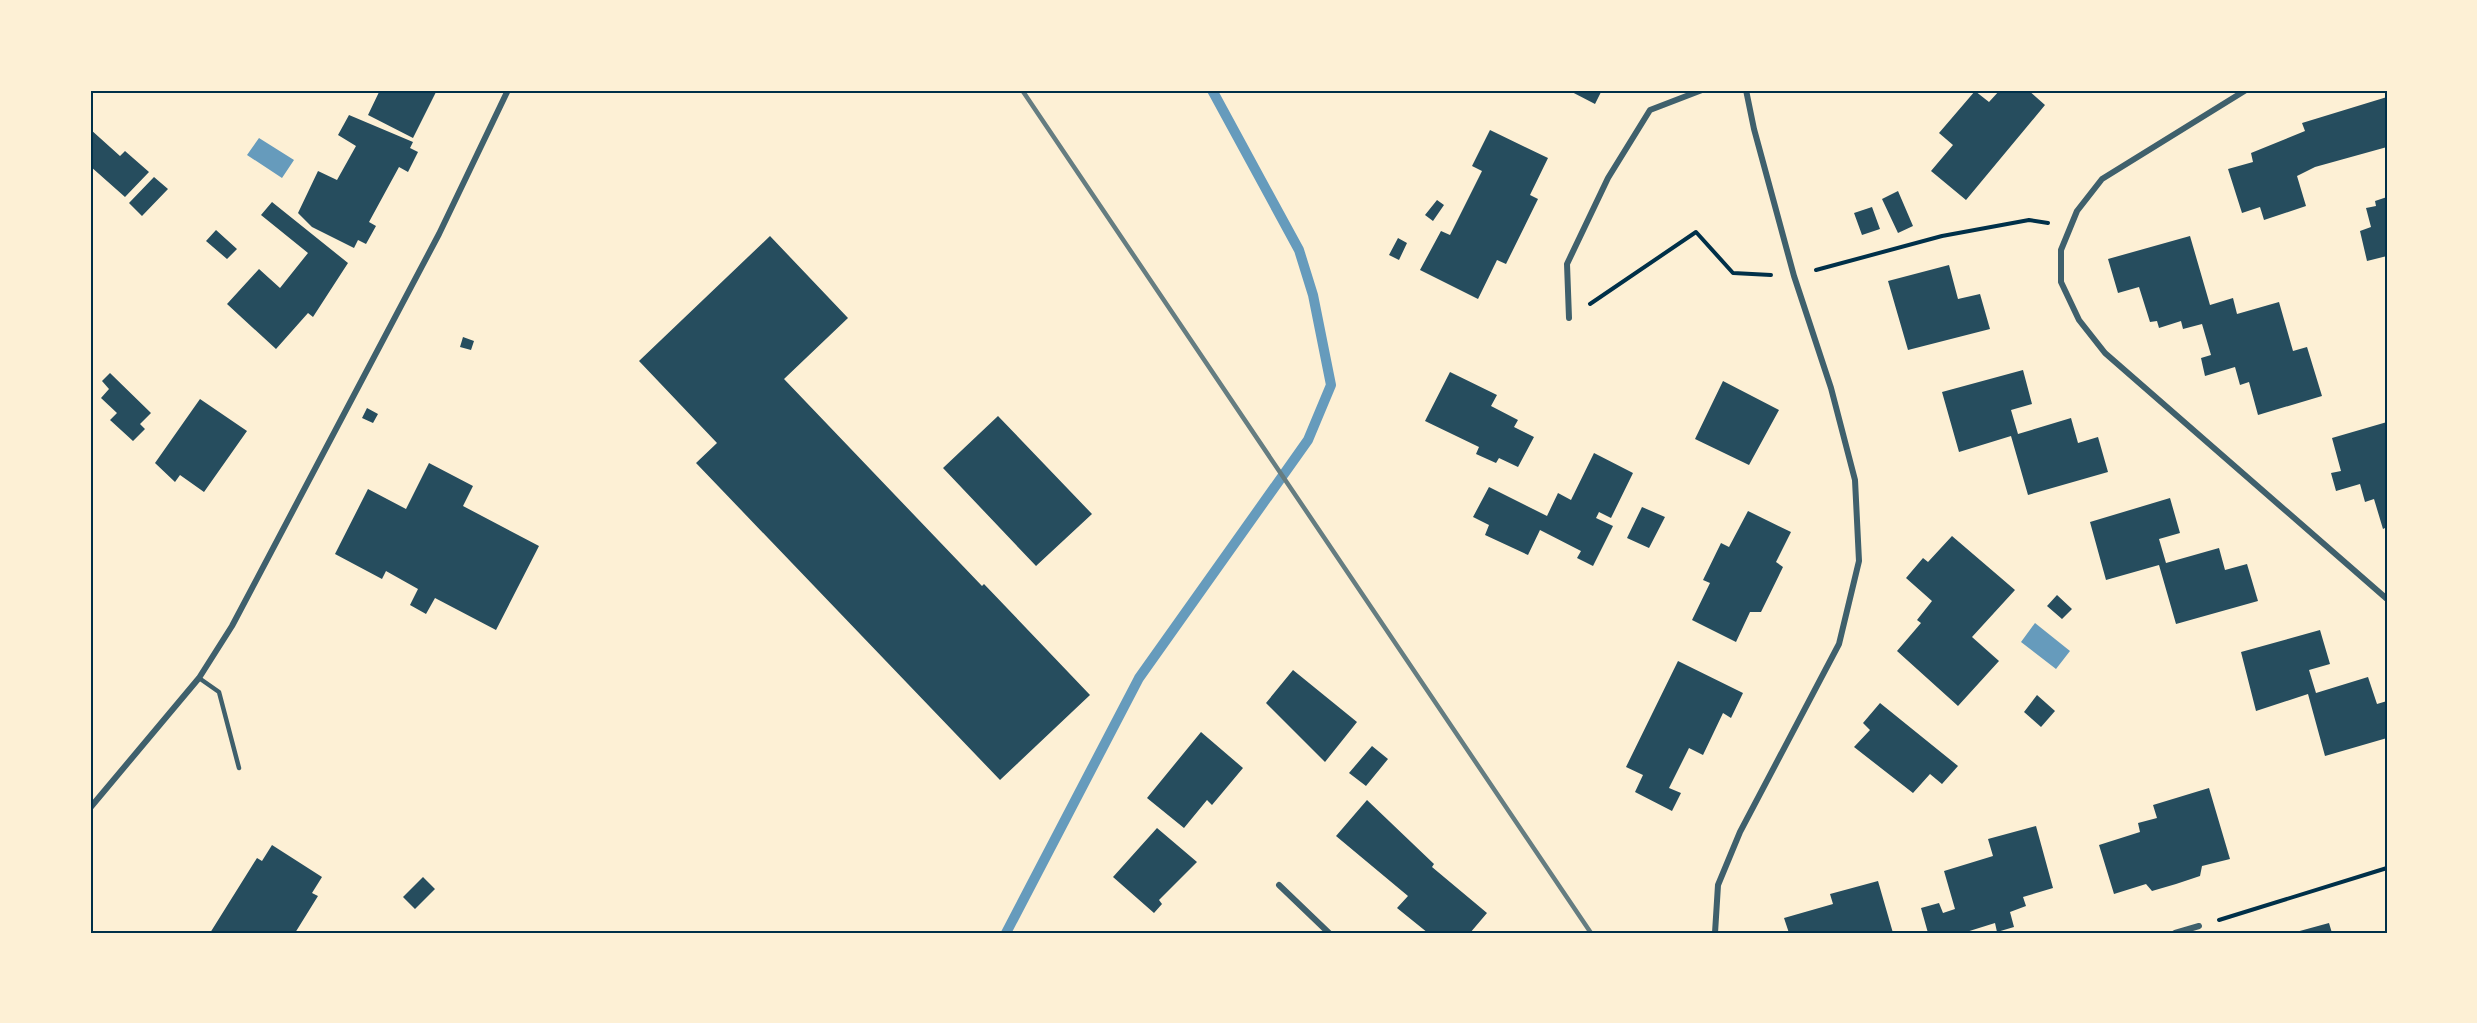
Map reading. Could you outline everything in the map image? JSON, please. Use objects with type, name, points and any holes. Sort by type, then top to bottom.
[{"type":"street","points":[[90,808],[199,678],[232,626],[439,234],[508,90]]},
{"type":"street","points":[[1569,318],[1567,264],[1608,178],[1650,110],[1702,90]]},
{"type":"street","points":[[1715,933],[1718,885],[1740,832],[1839,644],[1859,561],[1855,480],[1832,388],[1794,276],[1754,129],[1746,90]]},
{"type":"street","points":[[2246,90],[2102,179],[2077,211],[2061,250],[2061,282],[2079,320],[2105,353],[2387,599]]},
{"type":"street","points":[[1279,885],[1329,933]]},
{"type":"street","points":[[2175,933],[2199,926]]},
{"type":"lane","points":[[199,678],[219,692],[239,768]]},
{"type":"path","points":[[1569,318],[1696,232],[1733,273],[1794,276],[1942,236],[2029,220],[2070,228]]},
{"type":"path","points":[[2199,926],[2387,868]]},
{"type":"water","points":[[259,138],[294,160],[282,178],[247,155]]},
{"type":"water","points":[[2035,623],[2070,651],[2056,669],[2021,642]]},
{"type":"building","points":[[380,90],[437,90],[413,138],[368,115]]},
{"type":"building","points":[[1568,90],[1602,90],[1595,104]]},
{"type":"building","points":[[2000,90],[2028,90],[2045,105],[1966,200],[1931,171],[1953,145],[1939,133],[1975,91],[1989,102]]},
{"type":"building","points":[[2387,97],[2387,147],[2315,167],[2297,176],[2306,206],[2264,220],[2260,207],[2242,213],[2228,169],[2253,162],[2251,153],[2305,131],[2302,123]]},
{"type":"building","points":[[349,115],[413,142],[410,148],[418,152],[408,172],[399,167],[369,222],[376,226],[366,244],[358,240],[354,248],[312,227],[298,213],[318,171],[337,180],[356,146],[338,135]]},
{"type":"building","points":[[90,129],[120,156],[125,151],[149,172],[125,197],[90,166]]},
{"type":"building","points":[[1490,130],[1548,158],[1530,195],[1538,199],[1506,264],[1497,260],[1478,299],[1420,270],[1441,231],[1450,235],[1482,171],[1472,166]]},
{"type":"building","points":[[154,177],[168,189],[142,216],[129,203]]},
{"type":"building","points":[[1898,191],[1913,226],[1898,233],[1882,199]]},
{"type":"building","points":[[2387,197],[2387,256],[2367,261],[2360,231],[2371,227],[2366,208],[2376,206],[2375,201]]},
{"type":"building","points":[[1437,200],[1444,205],[1433,221],[1425,215]]},
{"type":"building","points":[[272,202],[348,263],[313,317],[308,313],[276,349],[227,304],[259,269],[280,288],[308,253],[261,215]]},
{"type":"building","points":[[1872,207],[1880,229],[1862,235],[1854,213]]},
{"type":"building","points":[[216,230],[237,249],[227,259],[206,241]]},
{"type":"building","points":[[770,236],[848,318],[784,379],[1090,695],[1000,780],[696,463],[717,443],[639,361]]},
{"type":"building","points":[[2190,236],[2210,305],[2233,298],[2237,314],[2279,302],[2293,351],[2307,347],[2322,396],[2258,415],[2249,382],[2240,385],[2235,367],[2205,376],[2201,358],[2211,355],[2202,324],[2183,329],[2181,321],[2159,328],[2157,321],[2150,322],[2139,287],[2118,293],[2108,259]]},
{"type":"building","points":[[1398,238],[1407,243],[1399,260],[1389,255]]},
{"type":"building","points":[[1949,265],[1958,299],[1980,294],[1990,329],[1908,350],[1888,281]]},
{"type":"building","points":[[463,337],[474,341],[471,350],[460,347]]},
{"type":"building","points":[[2023,370],[2032,404],[2011,410],[2018,434],[2071,418],[2078,443],[2098,437],[2108,472],[2028,495],[2011,436],[1959,452],[1942,392]]},
{"type":"building","points":[[1450,372],[1497,395],[1491,406],[1518,420],[1514,427],[1534,437],[1518,467],[1499,458],[1496,463],[1476,454],[1479,447],[1425,421]]},
{"type":"building","points":[[110,373],[151,413],[140,424],[145,429],[133,441],[110,420],[117,413],[101,398],[109,389],[102,381]]},
{"type":"building","points":[[1723,381],[1779,410],[1749,465],[1695,439]]},
{"type":"building","points":[[200,399],[247,431],[204,492],[180,475],[175,482],[155,463]]},
{"type":"building","points":[[367,408],[378,414],[373,423],[362,418]]},
{"type":"building","points":[[998,416],[1092,514],[1036,566],[943,468]]},
{"type":"building","points":[[2387,422],[2387,527],[2383,529],[2374,499],[2365,502],[2360,484],[2336,491],[2331,473],[2341,471],[2332,438]]},
{"type":"building","points":[[1594,453],[1633,473],[1611,518],[1599,512],[1596,518],[1613,526],[1593,566],[1577,558],[1581,551],[1540,530],[1528,555],[1485,535],[1489,525],[1473,517],[1489,487],[1547,516],[1558,493],[1571,500]]},
{"type":"building","points":[[429,463],[473,486],[463,506],[539,546],[496,630],[435,598],[426,614],[410,605],[418,589],[386,571],[382,579],[335,554],[368,489],[406,509]]},
{"type":"building","points":[[2170,498],[2180,533],[2159,539],[2166,563],[2219,548],[2225,570],[2247,564],[2258,601],[2176,624],[2159,565],[2106,580],[2090,522]]},
{"type":"building","points":[[1642,507],[1665,517],[1649,548],[1627,538]]},
{"type":"building","points":[[1748,511],[1791,532],[1776,562],[1783,567],[1761,612],[1750,612],[1736,642],[1692,620],[1710,583],[1703,580],[1721,543],[1729,547]]},
{"type":"building","points":[[1952,536],[2015,590],[1972,637],[1999,661],[1958,706],[1897,651],[1921,623],[1917,620],[1932,601],[1906,578],[1923,558],[1928,562]]},
{"type":"building","points":[[2057,595],[2072,609],[2062,619],[2047,606]]},
{"type":"building","points":[[2320,630],[2330,664],[2309,670],[2316,693],[2368,677],[2377,704],[2387,701],[2387,738],[2325,756],[2308,694],[2256,711],[2241,652]]},
{"type":"building","points":[[1678,661],[1743,693],[1731,718],[1723,713],[1703,755],[1689,748],[1669,788],[1681,793],[1672,811],[1635,792],[1643,775],[1626,767]]},
{"type":"building","points":[[1293,670],[1357,722],[1325,762],[1266,703]]},
{"type":"building","points":[[2037,695],[2055,711],[2041,727],[2024,712]]},
{"type":"building","points":[[1880,703],[1958,766],[1942,784],[1930,774],[1913,793],[1854,747],[1870,730],[1863,723]]},
{"type":"building","points":[[1201,732],[1243,768],[1212,805],[1207,800],[1184,828],[1147,798]]},
{"type":"building","points":[[1372,746],[1388,759],[1366,786],[1349,773]]},
{"type":"building","points":[[2209,788],[2230,859],[2202,866],[2200,876],[2176,884],[2152,891],[2146,884],[2114,894],[2099,845],[2140,832],[2138,823],[2157,818],[2153,805]]},
{"type":"building","points":[[1367,800],[1434,864],[1432,867],[1487,913],[1470,933],[1428,933],[1397,908],[1408,896],[1336,836]]},
{"type":"building","points":[[2036,826],[2053,888],[2023,897],[2026,906],[2010,912],[2014,927],[1997,932],[1995,923],[1963,933],[1928,933],[1921,908],[1939,903],[1943,913],[1955,909],[1944,871],[1993,856],[1988,839]]},
{"type":"building","points":[[1157,828],[1197,862],[1159,900],[1162,904],[1154,913],[1113,877]]},
{"type":"building","points":[[272,845],[322,877],[312,893],[318,896],[295,933],[210,933],[257,858],[262,861]]},
{"type":"building","points":[[423,877],[435,889],[415,909],[403,897]]},
{"type":"building","points":[[1878,881],[1893,933],[1789,933],[1784,918],[1833,904],[1830,894]]},
{"type":"building","points":[[2329,923],[2332,933],[2296,932]]},
{"type":"waterway","points":[[1006,933],[1139,678],[1308,440],[1331,385],[1313,295],[1299,250],[1212,90]]},
{"type":"railway","points":[[1022,90],[1591,933]]}]
